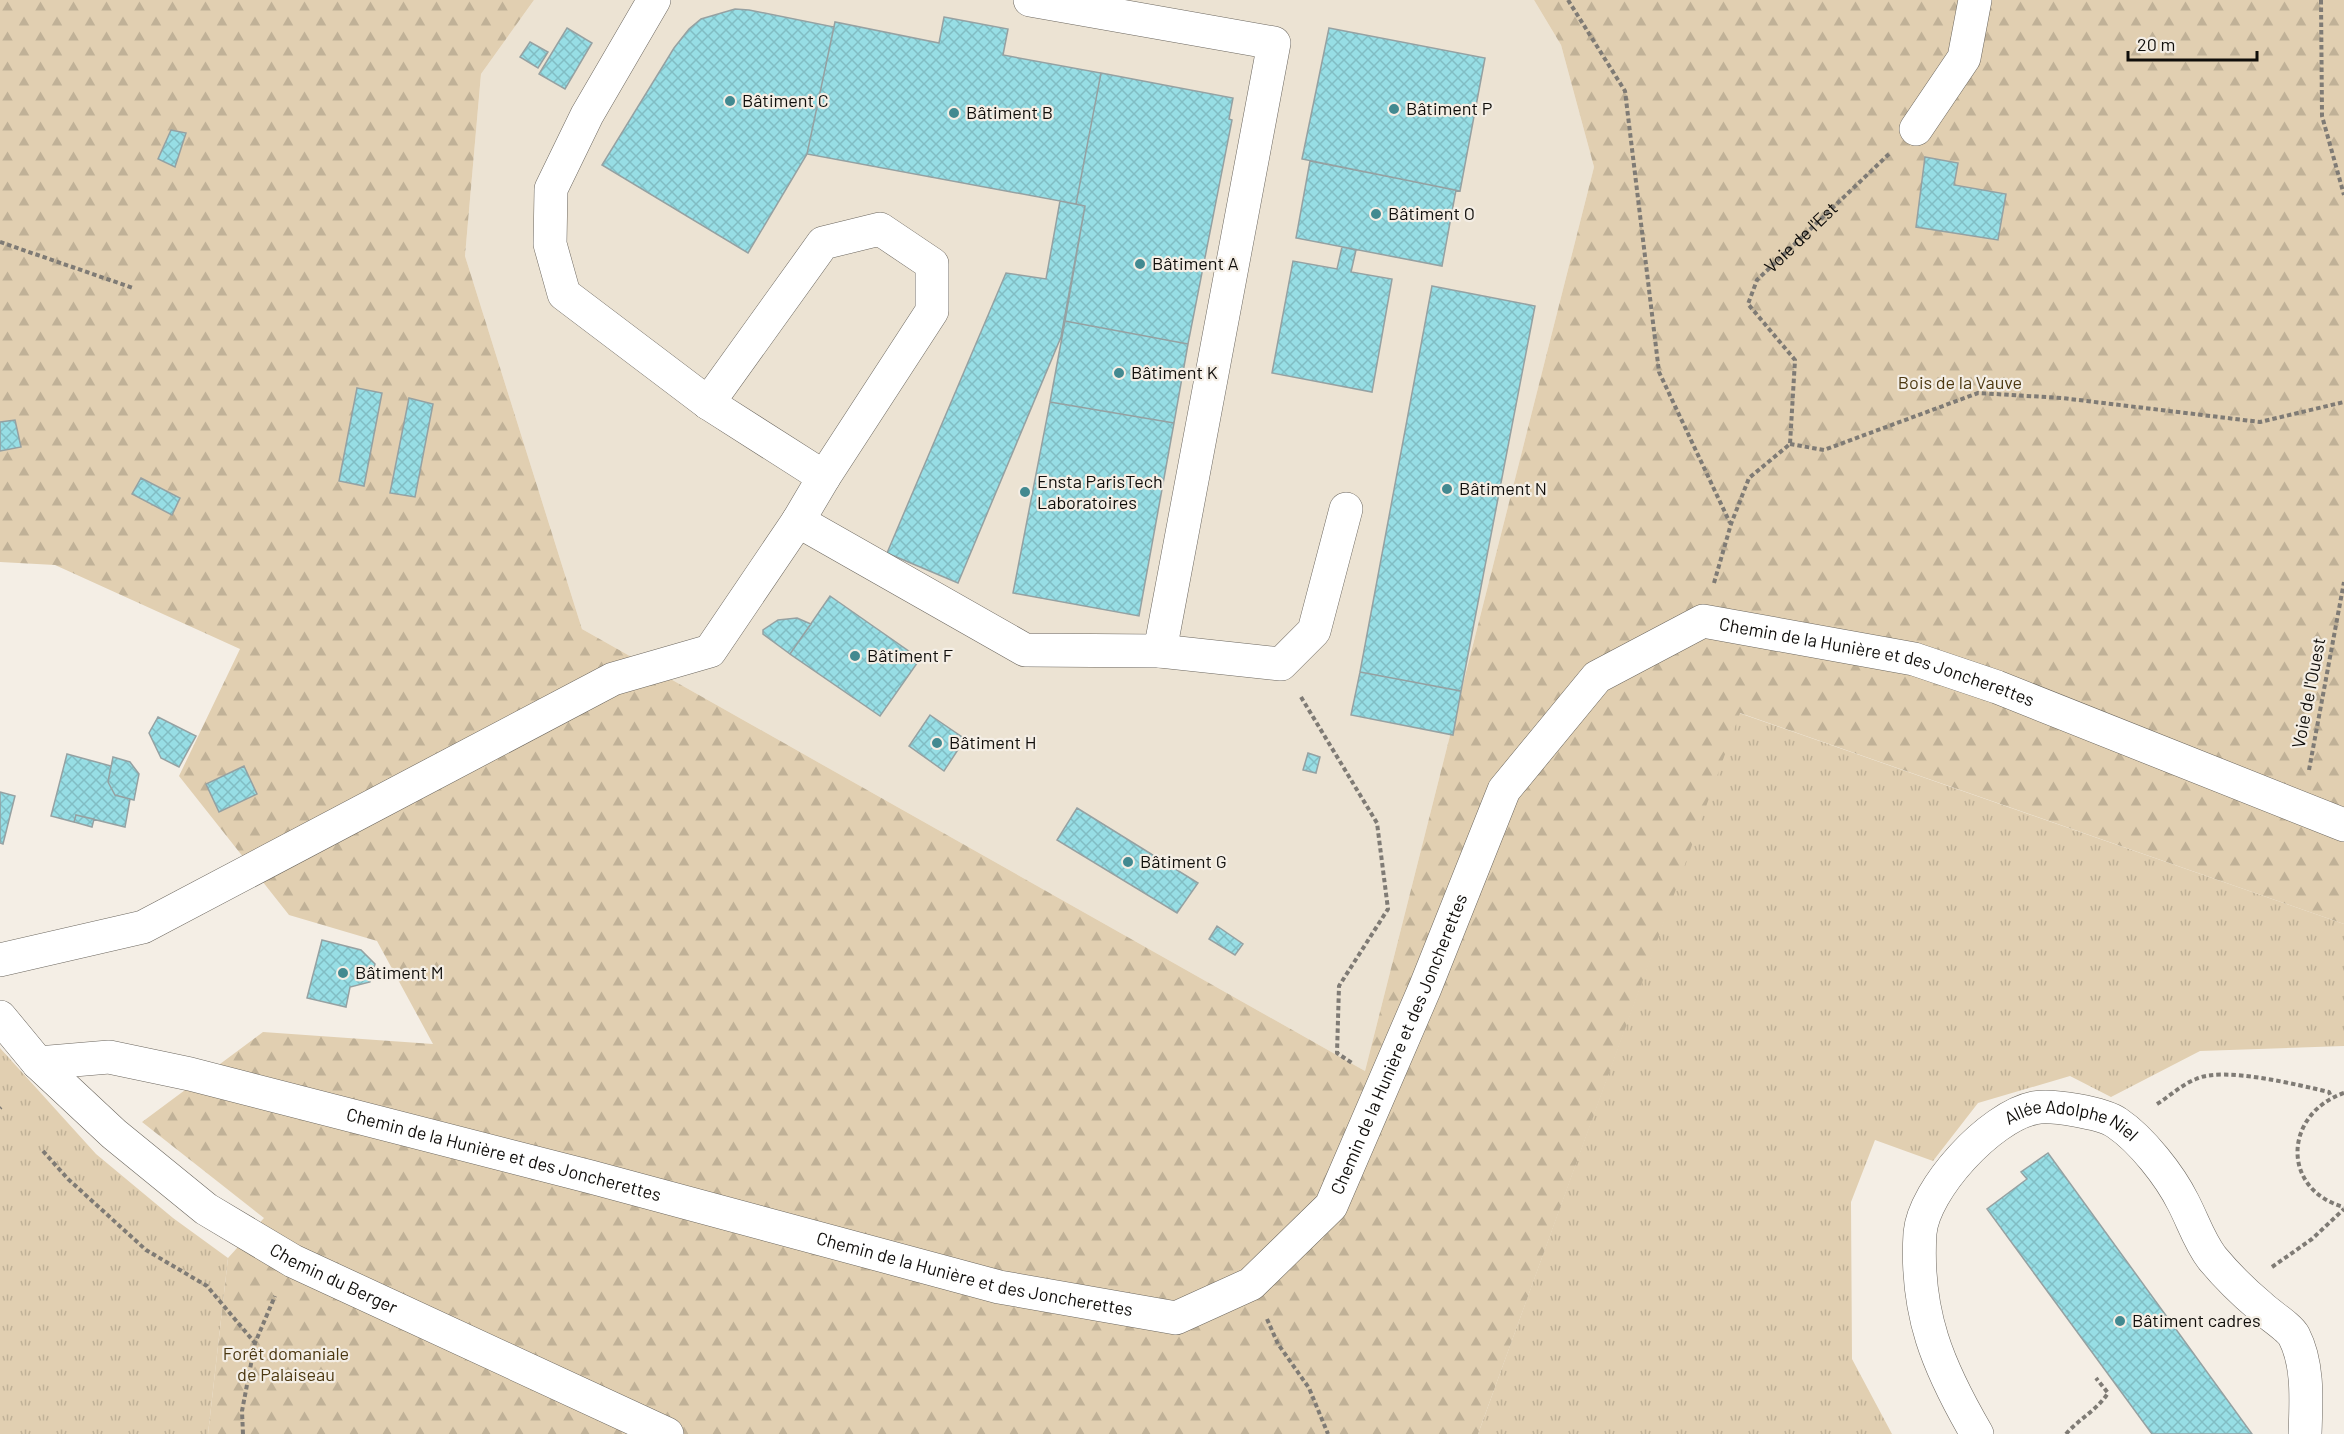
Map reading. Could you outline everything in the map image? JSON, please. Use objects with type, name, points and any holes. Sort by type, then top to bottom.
[{"type":"street","points":[[654,0],[587,115],[552,189],[550,244],[564,294],[708,403],[824,477]]},
{"type":"street","points":[[1030,0],[1274,43],[1160,651]]},
{"type":"street","points":[[1916,129],[1965,58],[1975,0]]},
{"type":"street","points":[[0,960],[143,927],[613,679],[710,651],[798,521],[932,311],[932,264],[879,230],[823,243],[708,403]]},
{"type":"street","points":[[798,521],[1025,650],[1160,651],[1281,664],[1314,631],[1346,509]]},
{"type":"street","name":"Chemin de la Hunière et des Joncherettes","points":[[38,1063],[109,1057],[190,1074],[591,1177],[999,1287],[1176,1318],[1251,1284],[1330,1206],[1425,988],[1504,790],[1597,677],[1703,621],[1914,659],[1998,687],[2344,825]]},
{"type":"street","name":"Chemin du Berger","points":[[0,1017],[38,1063],[114,1134],[206,1209],[293,1261],[667,1434]]},
{"type":"street","name":"Allée Adolphe Niel","points":[[1977,1434],[1957,1399],[1933,1346],[1923,1305],[1920,1233],[1923,1215],[1953,1168],[1978,1139],[2010,1117],[2035,1107],[2084,1111],[2116,1122],[2159,1163],[2183,1202],[2203,1246],[2241,1290],[2293,1334],[2303,1366],[2306,1403],[2305,1434]]},
{"type":"path","points":[[1568,0],[1624,91],[1659,372],[1731,524]]},
{"type":"path","points":[[2321,0],[2322,116],[2344,195]]},
{"type":"path","name":"Voie de l'Est","points":[[1790,444],[1795,360],[1748,304],[1757,280],[1916,129]]},
{"type":"path","points":[[0,242],[133,288]]},
{"type":"path","points":[[1703,621],[1731,524],[1749,478],[1790,444],[1824,450],[1978,393],[2062,398],[2260,422],[2344,402]]},
{"type":"path","name":"Voie de l'Ouest","points":[[2301,809],[2344,582]]},
{"type":"path","points":[[1281,664],[1377,824],[1388,909],[1339,987],[1337,1053],[1365,1071],[1382,1088]]},
{"type":"path","points":[[2121,1127],[2147,1113],[2179,1088],[2206,1075],[2244,1076],[2300,1085],[2329,1092],[2331,1097]]},
{"type":"path","points":[[2241,1290],[2312,1239],[2344,1208],[2327,1201],[2311,1187],[2304,1176],[2298,1156],[2300,1133],[2305,1121],[2317,1106],[2331,1097],[2344,1093]]},
{"type":"path","points":[[43,1150],[68,1179],[146,1250],[207,1286],[255,1343]]},
{"type":"path","points":[[243,1434],[242,1411],[255,1343],[280,1283],[293,1261]]},
{"type":"path","points":[[1251,1284],[1278,1344],[1309,1388],[1328,1434]]},
{"type":"path","points":[[2066,1434],[2074,1424],[2101,1404],[2108,1393],[2096,1378]]},
{"type":"shaded area","name":"Ensta ParisTech Laboratoires","points":[[534,0],[1534,0],[1561,45],[1594,167],[1365,1071],[582,629],[465,256],[481,74]]},
{"type":"green space","name":"Bois de la Vauve","points":[[0,0],[534,0],[481,74],[465,256],[582,629],[1365,1071],[1594,167],[1561,45],[1534,0],[2344,0],[2344,924],[1740,713],[1478,1434],[208,1434],[228,1258],[264,1218],[142,1122],[263,1032],[433,1044],[377,941],[289,915],[179,776],[240,649],[55,565],[0,562]]},
{"type":"green space","points":[[1739,713],[2344,924],[2344,1046],[2200,1051],[2111,1097],[2070,1076],[1978,1103],[1933,1161],[1875,1140],[1851,1202],[1852,1359],[1892,1434],[1478,1434]]},
{"type":"green space","points":[[0,1048],[96,1154],[173,1218],[228,1258],[208,1434],[0,1434]]},
{"type":"building","name":"Bâtiment C","points":[[735,9],[834,27],[807,154],[748,253],[602,165],[674,48],[689,29],[701,19]]},
{"type":"building","name":"Bâtiment B","points":[[944,17],[1008,29],[1003,55],[1101,73],[1076,204],[807,154],[835,22],[939,43]]},
{"type":"building","points":[[567,28],[592,43],[565,89],[539,74]]},
{"type":"building","name":"Bâtiment P","points":[[1329,28],[1485,58],[1460,191],[1302,159]]},
{"type":"building","points":[[530,42],[548,52],[538,68],[520,57]]},
{"type":"building","name":"Bâtiment A","points":[[1101,73],[1233,98],[1229,119],[1232,120],[1188,344],[1065,321],[1085,206],[1076,204]]},
{"type":"building","points":[[171,130],[186,133],[175,167],[158,159]]},
{"type":"building","points":[[1925,157],[1958,163],[1954,185],[2006,194],[1998,240],[1916,227]]},
{"type":"building","name":"Bâtiment O","points":[[1310,161],[1456,190],[1442,266],[1296,238]]},
{"type":"building","points":[[1060,201],[1085,206],[1061,337],[958,583],[887,553],[1006,273],[1046,279]]},
{"type":"building","points":[[1342,247],[1356,250],[1351,272],[1392,279],[1372,392],[1272,373],[1293,261],[1337,269]]},
{"type":"building","name":"Bâtiment N","points":[[1432,286],[1535,306],[1461,691],[1360,672]]},
{"type":"building","name":"Bâtiment K","points":[[1065,321],[1188,344],[1174,423],[1050,402]]},
{"type":"building","points":[[357,388],[382,393],[364,486],[339,481]]},
{"type":"building","points":[[409,398],[433,404],[415,497],[390,493]]},
{"type":"building","points":[[1050,402],[1174,423],[1139,616],[1013,593]]},
{"type":"building","points":[[15,420],[21,447],[0,451],[0,422]]},
{"type":"building","points":[[141,478],[180,498],[172,515],[132,494]]},
{"type":"building","name":"Bâtiment F","points":[[830,596],[920,659],[880,716],[790,654]]},
{"type":"building","points":[[797,618],[811,624],[790,654],[763,634],[763,630],[778,620]]},
{"type":"building","points":[[1360,672],[1461,691],[1453,735],[1351,715]]},
{"type":"building","name":"Bâtiment H","points":[[930,715],[965,739],[944,771],[909,746]]},
{"type":"building","points":[[158,717],[196,736],[179,767],[161,758],[149,733]]},
{"type":"building","points":[[1308,753],[1320,757],[1316,773],[1303,770]]},
{"type":"building","points":[[67,754],[111,766],[108,782],[115,795],[130,799],[125,827],[76,815],[74,822],[51,816]]},
{"type":"building","points":[[113,757],[130,762],[139,774],[134,800],[115,795],[108,782]]},
{"type":"building","points":[[244,766],[257,794],[219,812],[206,784]]},
{"type":"building","points":[[0,792],[15,796],[3,844],[0,843]]},
{"type":"building","name":"Bâtiment G","points":[[1077,808],[1198,883],[1177,913],[1057,840]]},
{"type":"building","points":[[76,815],[94,819],[92,827],[74,822]]},
{"type":"building","points":[[1217,926],[1243,944],[1235,955],[1209,939]]},
{"type":"building","name":"Bâtiment M","points":[[322,940],[361,950],[375,964],[370,982],[350,987],[346,1007],[307,998]]},
{"type":"building","name":"Bâtiment cadres","points":[[2048,1153],[2252,1434],[2152,1434],[1987,1209],[2027,1179],[2021,1172]]},
{"type":"place","name":"Bâtiment C","points":[[730,101]]},
{"type":"place","name":"Bâtiment P","points":[[1394,109]]},
{"type":"place","name":"Bâtiment B","points":[[954,113]]},
{"type":"place","name":"Bâtiment O","points":[[1376,214]]},
{"type":"place","name":"Bâtiment A","points":[[1140,264]]},
{"type":"place","name":"Bâtiment K","points":[[1119,373]]},
{"type":"place","name":"Bâtiment N","points":[[1447,489]]},
{"type":"place","name":"Ensta ParisTech Laboratoires","points":[[1025,492]]},
{"type":"place","name":"Bâtiment F","points":[[855,656]]},
{"type":"place","name":"Bâtiment H","points":[[937,743]]},
{"type":"place","name":"Bâtiment G","points":[[1128,862]]},
{"type":"place","name":"Bâtiment M","points":[[343,973]]},
{"type":"place","name":"Bâtiment cadres","points":[[2120,1321]]},
{"type":"park label","name":"Forêt domaniale de Palaiseau","points":[[286,1364]]}]
